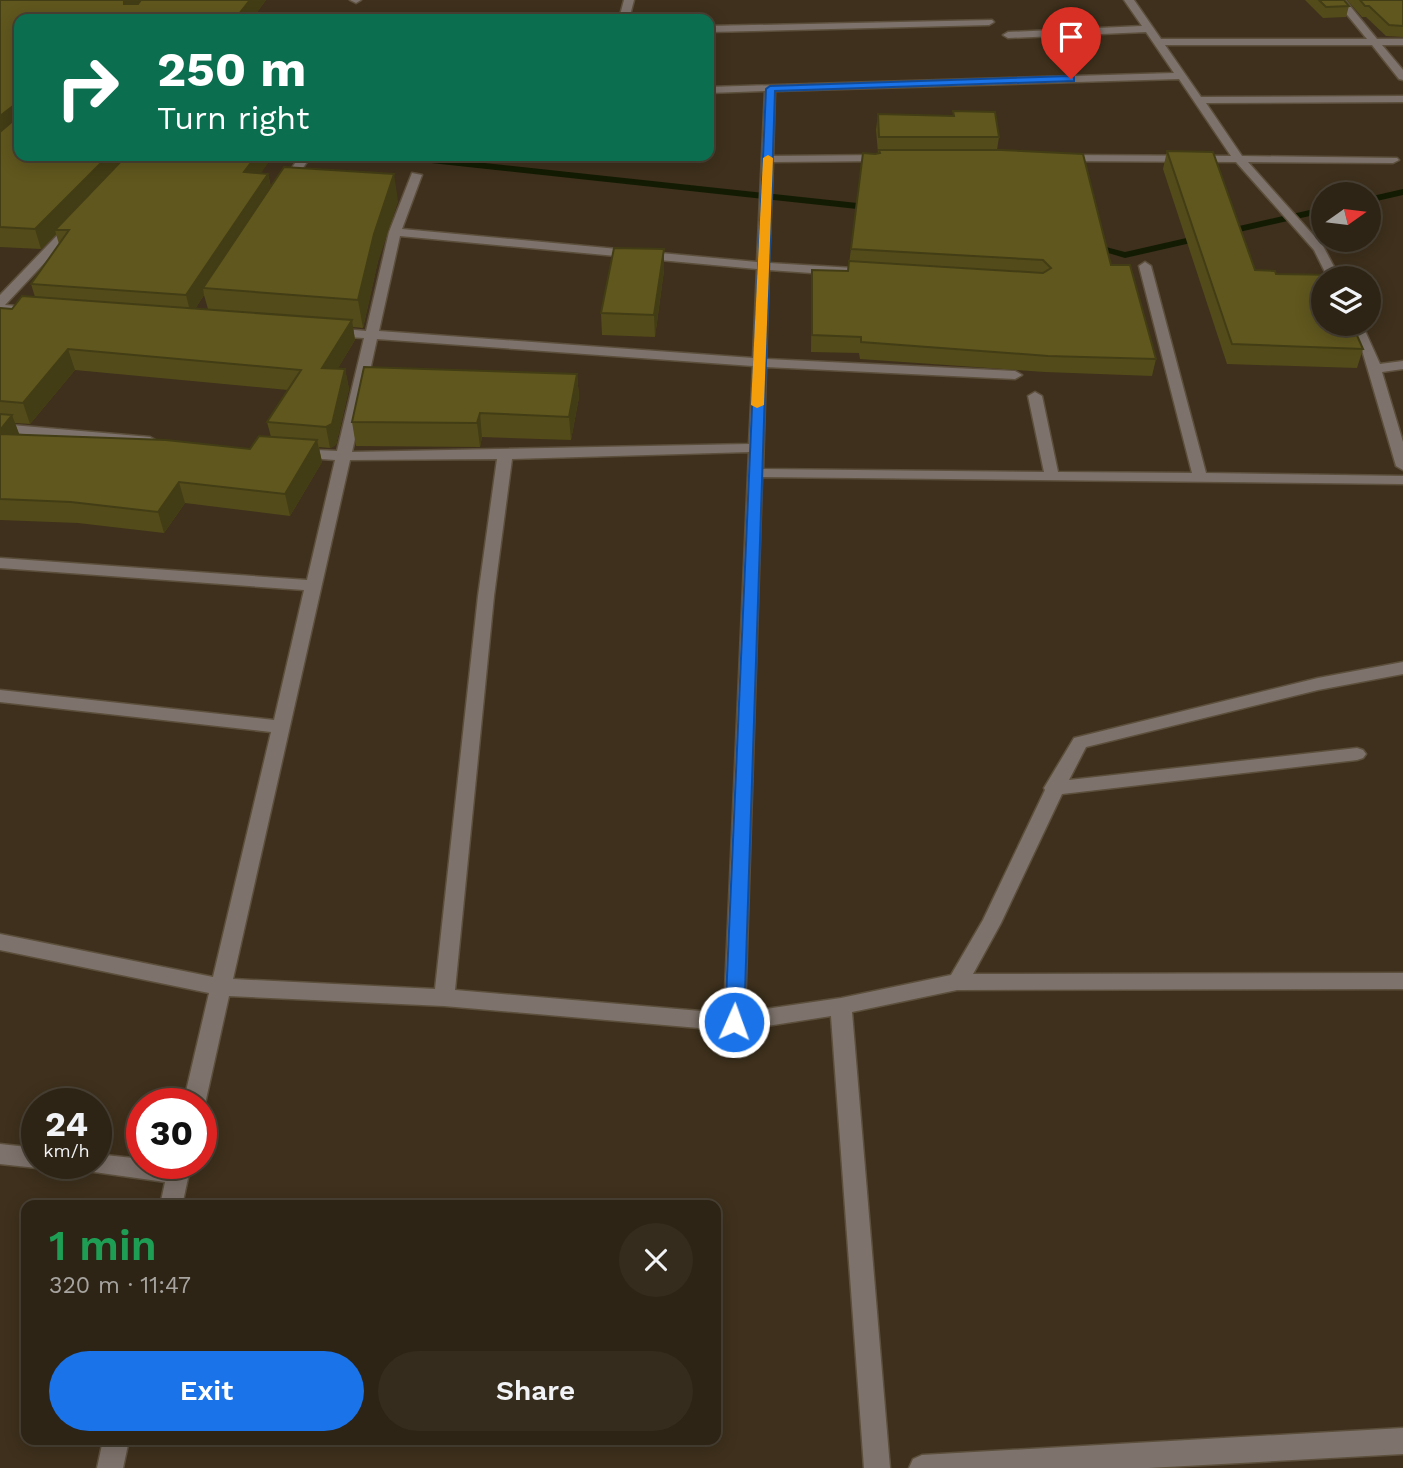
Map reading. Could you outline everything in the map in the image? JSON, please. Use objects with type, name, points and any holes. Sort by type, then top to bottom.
[{"type":"street","points":[[1129,0],[1239,159],[1319,249],[1328,266]]},
{"type":"street","points":[[1340,0],[1403,77]]},
{"type":"street","points":[[714,29],[989,22]]},
{"type":"street","points":[[1008,35],[1148,29]]},
{"type":"street","points":[[1157,42],[1403,42]]},
{"type":"street","points":[[714,90],[1180,76]]},
{"type":"street","points":[[734,1022],[770,89]]},
{"type":"street","points":[[1197,100],[1403,99]]},
{"type":"street","points":[[1055,158],[1393,160]]},
{"type":"street","points":[[768,159],[891,159]]},
{"type":"street","points":[[276,200],[302,161]]},
{"type":"street","points":[[198,1088],[395,232],[416,175]]},
{"type":"street","points":[[0,302],[84,214]]},
{"type":"street","points":[[395,232],[764,266],[874,273]]},
{"type":"street","points":[[1145,266],[1200,477]]},
{"type":"street","points":[[0,308],[52,312]]},
{"type":"street","points":[[319,331],[760,363],[1014,375]]},
{"type":"street","points":[[1361,336],[1374,369],[1403,466]]},
{"type":"street","points":[[1374,369],[1403,365]]},
{"type":"street","points":[[1035,396],[1052,475]]},
{"type":"street","points":[[0,428],[164,442]]},
{"type":"street","points":[[287,452],[342,456],[505,455],[755,448]]},
{"type":"street","points":[[444,999],[486,596],[505,455]]},
{"type":"street","points":[[755,473],[1403,480]]},
{"type":"street","points":[[0,563],[314,586]]},
{"type":"street","points":[[957,982],[980,948],[1017,874],[1054,788],[1080,742],[1318,684],[1403,668]]},
{"type":"street","points":[[0,696],[281,727]]},
{"type":"street","points":[[1054,788],[1357,754]]},
{"type":"street","points":[[0,942],[221,987],[444,999],[734,1022],[841,1006],[957,982],[1403,981]]},
{"type":"street","points":[[841,1006],[877,1468]]},
{"type":"street","points":[[0,1154],[21,1156]]},
{"type":"street","points":[[171,1200],[176,1179]]},
{"type":"street","points":[[922,1468],[1403,1441]]},
{"type":"street","points":[[110,1468],[115,1445]]},
{"type":"building","points":[[0,0],[124,0],[124,4],[138,4],[141,0],[250,0],[239,14],[14,14],[14,107],[0,116]]},
{"type":"building","points":[[1319,0],[1344,0],[1349,6],[1326,7]]},
{"type":"building","points":[[1360,0],[1403,0],[1403,26],[1389,25]]},
{"type":"building","points":[[953,111],[995,112],[999,137],[879,137],[878,114],[954,116]]},
{"type":"building","points":[[14,120],[14,161],[103,161],[35,229],[0,227],[0,132]]},
{"type":"building","points":[[879,150],[1001,150],[1083,154],[1111,265],[1130,265],[1156,359],[1048,356],[861,342],[861,337],[812,335],[812,270],[848,271],[849,261],[1043,273],[1051,268],[1043,260],[851,249],[863,153],[875,154],[880,153]]},
{"type":"building","points":[[1167,151],[1213,152],[1255,270],[1275,271],[1276,274],[1311,275],[1311,336],[1357,336],[1363,349],[1232,344]]},
{"type":"building","points":[[121,161],[252,161],[244,172],[268,174],[186,295],[31,284],[69,230],[55,230]]},
{"type":"building","points":[[284,167],[394,174],[374,234],[358,300],[203,288]]},
{"type":"building","points":[[614,248],[664,249],[654,315],[601,313]]},
{"type":"building","points":[[22,296],[352,320],[322,368],[345,369],[332,424],[326,427],[267,422],[301,370],[68,349],[23,403],[0,401],[0,308],[12,309]]},
{"type":"building","points":[[364,367],[577,374],[569,417],[480,413],[477,423],[352,422]]},
{"type":"building","points":[[0,414],[12,415],[0,430]]},
{"type":"building","points":[[0,434],[166,440],[250,449],[259,436],[317,440],[285,494],[179,482],[158,512],[71,502],[0,499]]},
{"type":"waterway","points":[[440,161],[876,208]]},
{"type":"waterway","points":[[1381,197],[1403,192]]},
{"type":"waterway","points":[[1087,245],[1125,255],[1311,213]]},
{"type":"slow traffic","points":[[757,405],[768,158]]},
{"type":"route","points":[[734,1022],[770,89],[1071,79]]}]
